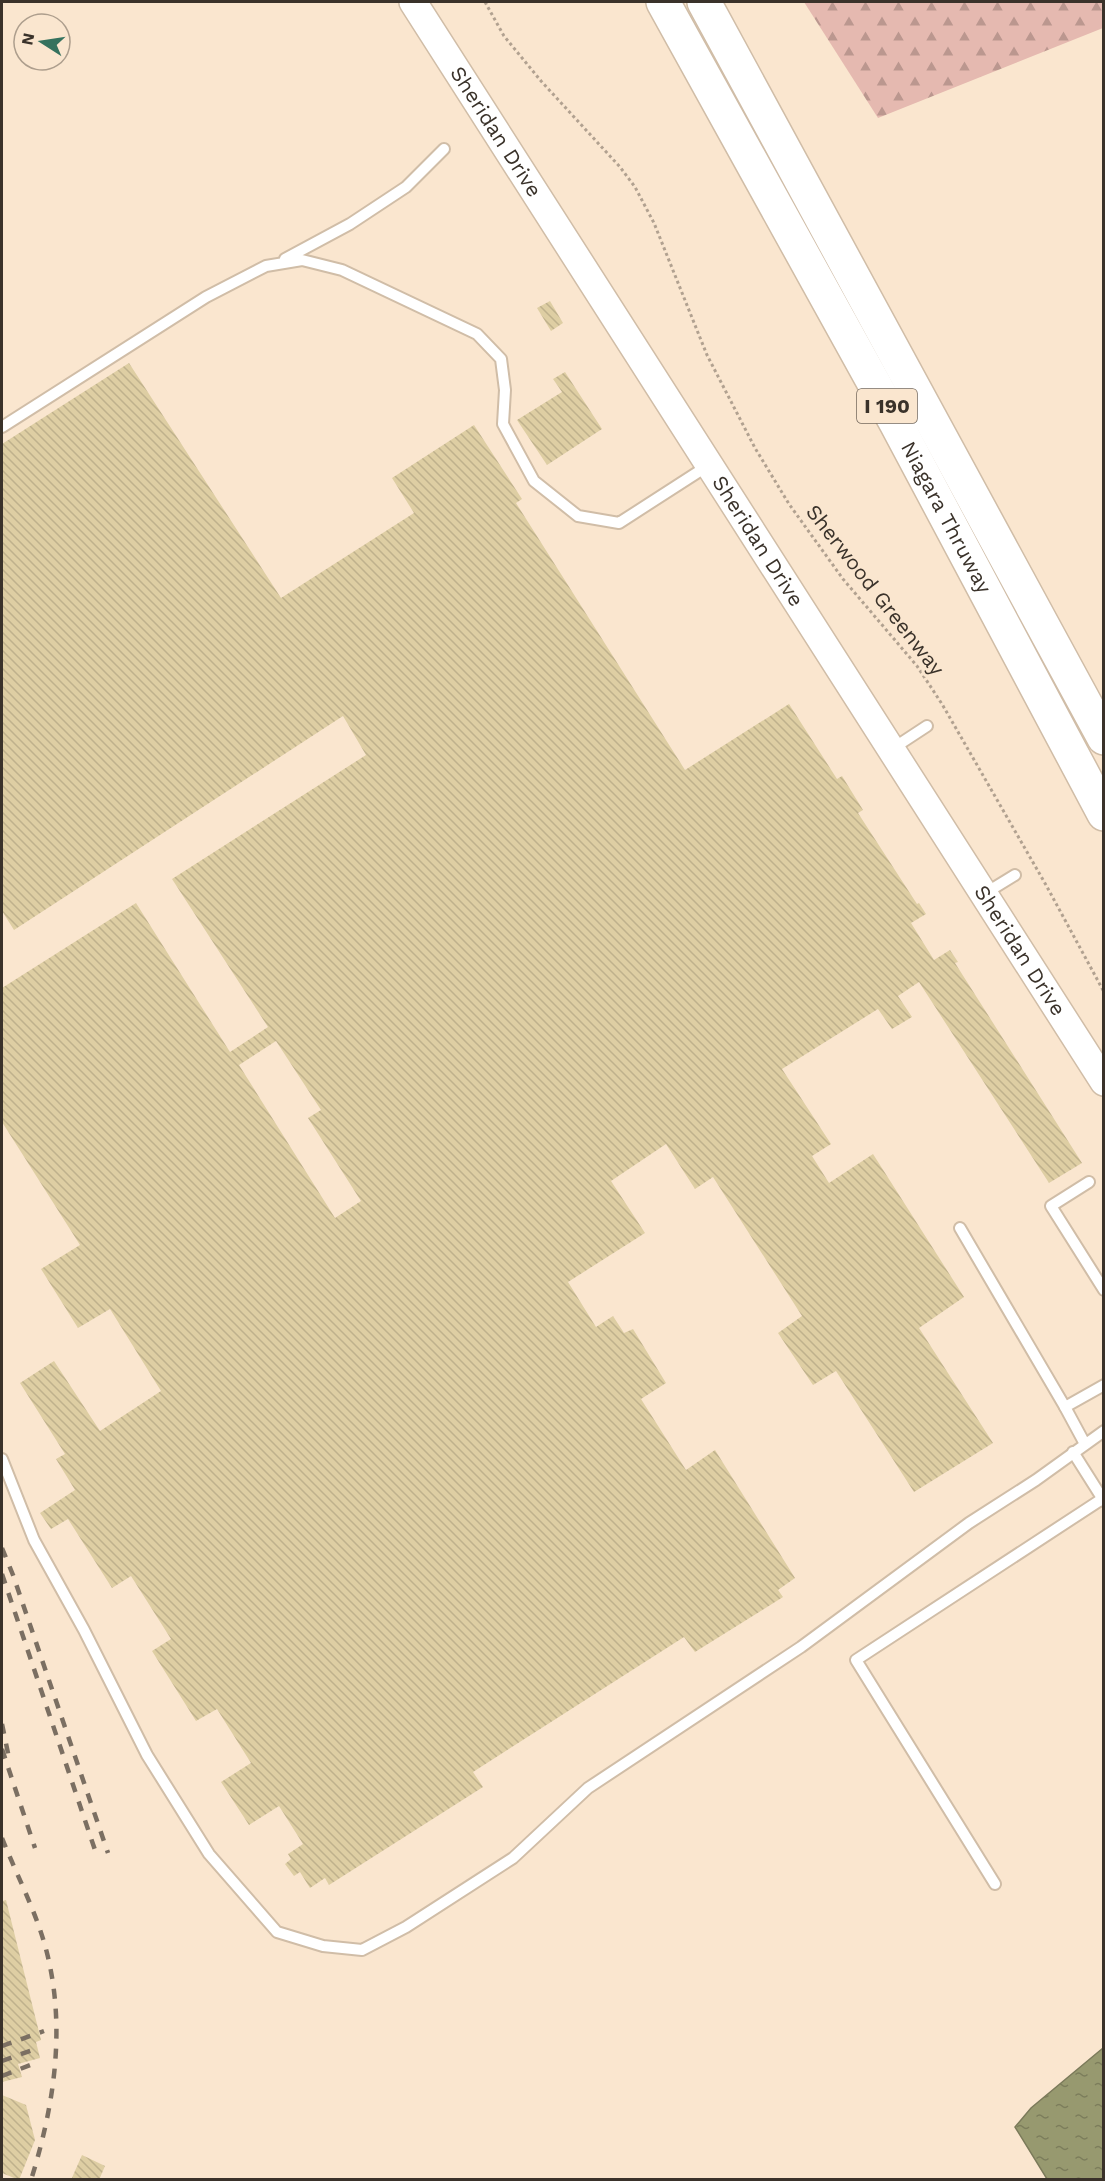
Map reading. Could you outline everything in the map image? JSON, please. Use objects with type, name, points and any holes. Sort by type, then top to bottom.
[{"type":"highway","name":"Niagara Thruway","points":[[663,2],[896,423],[1104,814]]},
{"type":"highway","name":"Niagara Thruway","points":[[704,2],[1104,738]]},
{"type":"main road","name":"Sheridan Drive","points":[[413,2],[1104,1082]]},
{"type":"lane","points":[[276,264],[350,224],[406,187],[444,149]]},
{"type":"lane","points":[[2,427],[206,297],[266,266],[302,260],[342,270],[477,334],[501,359],[505,390],[503,424],[534,481],[578,516],[619,523],[710,465]]},
{"type":"lane","points":[[891,749],[927,726]]},
{"type":"lane","points":[[984,894],[1015,875]]},
{"type":"lane","points":[[1089,1182],[1051,1206],[1104,1290]]},
{"type":"lane","points":[[960,1228],[1085,1444]]},
{"type":"lane","points":[[1065,1407],[1104,1385]]},
{"type":"lane","points":[[2,1459],[34,1540],[84,1630],[147,1755],[209,1854],[277,1932],[323,1946],[362,1950],[406,1927],[513,1858],[588,1788],[801,1647],[969,1523],[1036,1480],[1104,1431]]},
{"type":"lane","points":[[995,1884],[856,1660],[1103,1500],[1073,1452]]},
{"type":"path","name":"Sherwood Greenway","points":[[485,2],[512,45],[635,187],[654,223],[707,355],[755,448],[789,504],[843,579],[917,666],[942,704],[1046,885],[1104,992]]},
{"type":"green space","points":[[804,2],[1103,2],[1103,28],[878,118]]},
{"type":"water","points":[[1103,2048],[1103,2179],[1047,2179],[1015,2127],[1031,2108]]},
{"type":"building","points":[[550,301],[563,323],[551,331],[537,308]]},
{"type":"building","points":[[129,363],[281,598],[414,513],[392,478],[474,425],[522,499],[516,503],[685,770],[789,704],[837,779],[842,776],[863,810],[858,813],[917,904],[919,903],[926,914],[911,923],[934,960],[950,950],[958,962],[955,963],[1082,1163],[1049,1183],[919,982],[898,996],[912,1017],[892,1029],[878,1009],[782,1069],[831,1144],[812,1156],[829,1183],[873,1154],[964,1297],[919,1328],[993,1443],[914,1492],[836,1371],[813,1385],[778,1333],[802,1316],[713,1177],[695,1189],[666,1144],[611,1181],[645,1233],[568,1282],[596,1327],[613,1316],[624,1333],[633,1329],[666,1383],[641,1399],[686,1470],[715,1450],[795,1578],[778,1590],[783,1597],[695,1652],[684,1637],[473,1772],[483,1787],[329,1885],[325,1878],[310,1888],[300,1872],[294,1876],[285,1864],[291,1859],[288,1854],[303,1844],[279,1806],[249,1825],[221,1782],[251,1763],[217,1709],[196,1721],[152,1651],[171,1639],[131,1576],[112,1588],[68,1519],[51,1529],[40,1513],[75,1490],[56,1459],[65,1454],[20,1383],[54,1361],[100,1431],[161,1391],[110,1309],[78,1328],[41,1269],[80,1245],[2,1122],[2,988],[136,903],[230,1052],[268,1027],[172,879],[366,755],[343,716],[14,930],[2,911],[2,444]],"holes":[[[276,1041],[321,1110],[308,1118],[361,1201],[335,1218],[239,1065]]]},
{"type":"building","points":[[565,372],[602,429],[547,465],[517,420],[562,392],[553,379]]},
{"type":"building","points":[[6,1900],[41,2040],[36,2042],[40,2058],[18,2064],[22,2077],[2,2082],[2,1901]]},
{"type":"building","points":[[2,2095],[26,2105],[35,2140],[19,2180],[2,2173]]},
{"type":"building","points":[[82,2155],[105,2166],[99,2180],[71,2180]]},
{"type":"railway","points":[[2,1548],[108,1853]]},
{"type":"railway","points":[[2,1574],[96,1853]]},
{"type":"railway","points":[[2,1724],[9,1758]]},
{"type":"railway","points":[[2,1749],[35,1848]]},
{"type":"railway","points":[[2,1838],[43,1938],[53,1982],[56,2010],[55,2067],[51,2096],[31,2180]]},
{"type":"railway","points":[[2,2046],[44,2031]]},
{"type":"railway","points":[[2,2061],[38,2048]]},
{"type":"railway","points":[[2,2076],[38,2062]]}]
